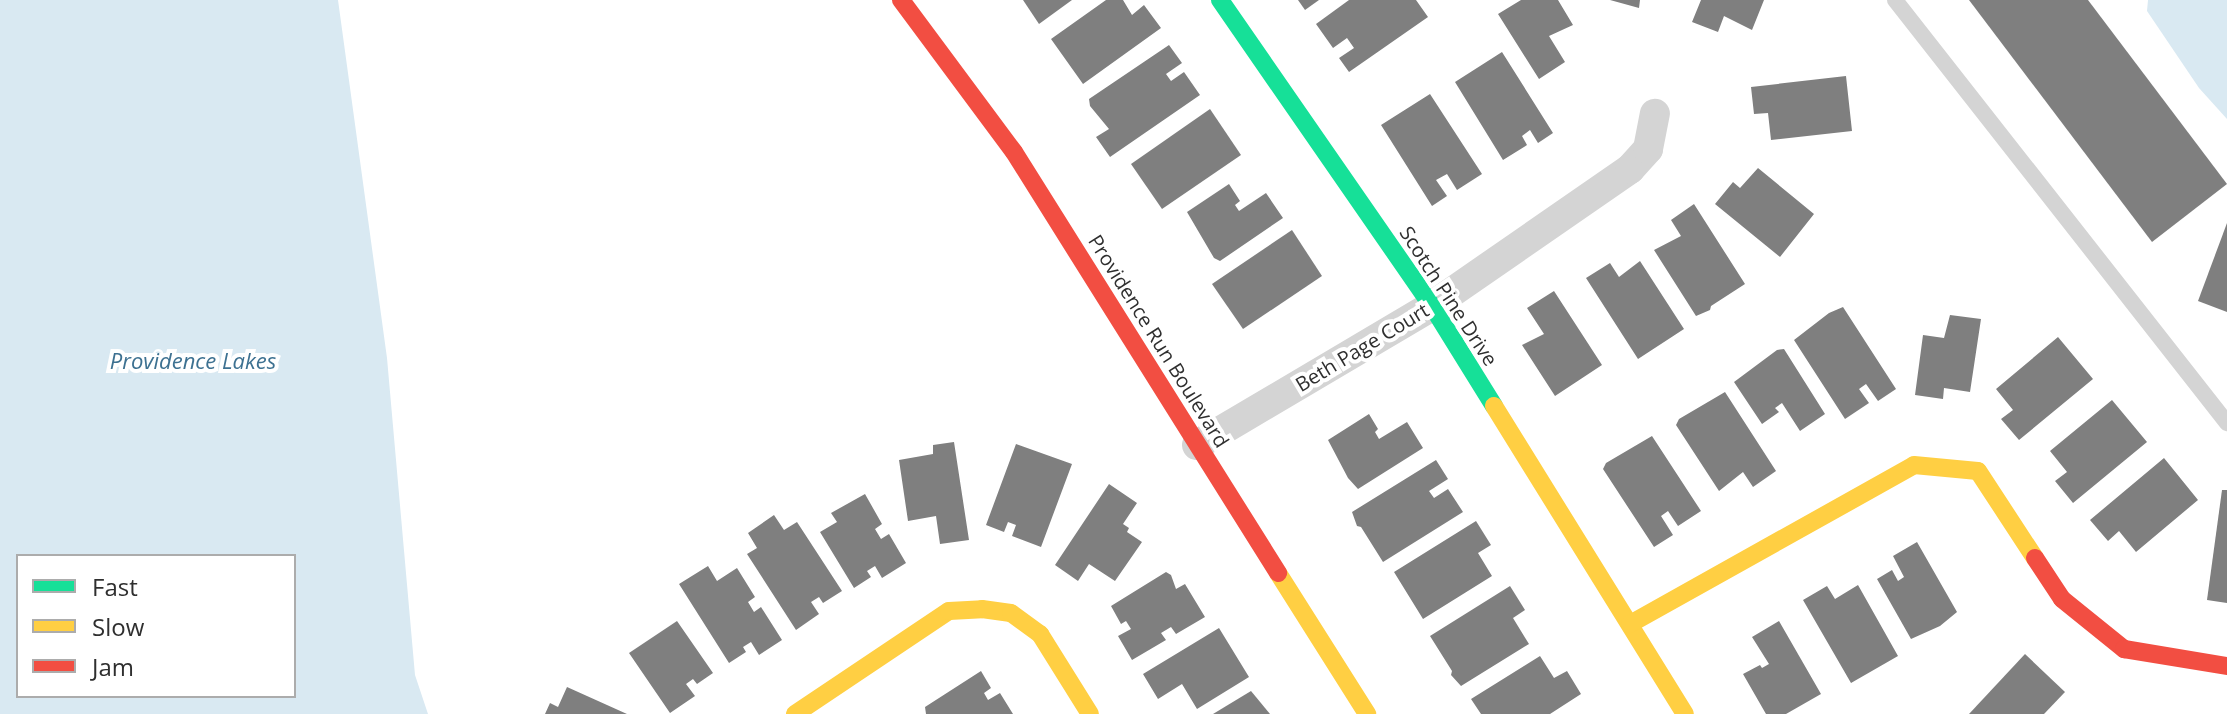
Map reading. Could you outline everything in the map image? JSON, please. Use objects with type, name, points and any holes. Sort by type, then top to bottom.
[{"type":"street","name":"Providence Run Boulevard","points":[[901,0],[1014,152],[1367,714]]},
{"type":"street","name":"Scotch Pine Drive","points":[[1220,0],[1432,306],[1685,714]]},
{"type":"street","name":"Beth Page Court","points":[[1197,445],[1432,306],[1630,169],[1648,149],[1655,114]]},
{"type":"street","points":[[1630,624],[1914,465],[1978,471],[2062,599],[2124,649],[2227,666]]},
{"type":"street","points":[[795,714],[949,611],[982,609],[1011,613],[1040,634],[1090,714]]},
{"type":"lane","points":[[1895,0],[2227,423]]},
{"type":"water","name":"Providence Lakes","points":[[0,0],[338,0],[387,358],[415,675],[428,714],[0,714]]},
{"type":"water","points":[[2148,0],[2227,0],[2227,119],[2199,88],[2147,11]]},
{"type":"building","points":[[1023,0],[1072,0],[1039,24]]},
{"type":"building","points":[[1106,0],[1123,0],[1132,15],[1144,5],[1161,28],[1083,84],[1051,39]]},
{"type":"building","points":[[1298,0],[1319,0],[1305,10]]},
{"type":"building","points":[[1349,0],[1416,0],[1428,17],[1349,72],[1339,58],[1354,48],[1347,38],[1333,48],[1316,24]]},
{"type":"building","points":[[1521,0],[1558,0],[1573,25],[1549,36],[1565,62],[1539,79],[1498,14]]},
{"type":"building","points":[[1610,0],[1640,0],[1639,8]]},
{"type":"building","points":[[1701,0],[1764,0],[1752,30],[1724,16],[1718,32],[1692,22]]},
{"type":"building","points":[[1969,0],[2088,0],[2227,184],[2152,242]]},
{"type":"building","points":[[1169,45],[1182,63],[1166,74],[1171,81],[1184,72],[1200,95],[1110,157],[1096,137],[1109,129],[1090,106],[1089,99]]},
{"type":"building","points":[[1502,52],[1553,133],[1538,143],[1530,130],[1522,136],[1527,145],[1503,160],[1455,82]]},
{"type":"building","points":[[1846,76],[1852,131],[1771,140],[1768,113],[1754,114],[1751,87]]},
{"type":"building","points":[[1430,94],[1482,174],[1457,190],[1447,174],[1436,180],[1447,196],[1432,206],[1381,125]]},
{"type":"building","points":[[1210,109],[1241,155],[1162,209],[1131,164]]},
{"type":"building","points":[[1758,168],[1814,214],[1780,257],[1715,204],[1733,182],[1740,188]]},
{"type":"building","points":[[1229,184],[1240,201],[1235,205],[1239,211],[1266,193],[1283,218],[1220,261],[1214,258],[1187,212]]},
{"type":"building","points":[[1694,204],[1745,284],[1711,306],[1710,310],[1696,316],[1654,250],[1681,236],[1671,220]]},
{"type":"building","points":[[2227,223],[2227,312],[2198,301]]},
{"type":"building","points":[[1292,230],[1322,276],[1243,329],[1212,284]]},
{"type":"building","points":[[1640,261],[1684,329],[1638,359],[1586,278],[1610,263],[1619,277]]},
{"type":"building","points":[[1554,291],[1602,365],[1555,396],[1522,345],[1544,334],[1527,308]]},
{"type":"building","points":[[1843,307],[1896,389],[1878,401],[1866,384],[1859,389],[1869,403],[1845,419],[1794,340],[1829,313]]},
{"type":"building","points":[[1950,315],[1981,319],[1970,392],[1944,388],[1943,399],[1915,395],[1923,335],[1944,338]]},
{"type":"building","points":[[2058,337],[2093,379],[2019,440],[2001,419],[2013,410],[1996,389]]},
{"type":"building","points":[[1784,349],[1825,414],[1800,431],[1782,403],[1775,408],[1779,412],[1762,424],[1734,382],[1777,350]]},
{"type":"building","points":[[1725,392],[1776,471],[1753,487],[1743,472],[1719,491],[1676,425],[1679,419]]},
{"type":"building","points":[[2112,400],[2147,442],[2073,503],[2055,481],[2067,472],[2050,451]]},
{"type":"building","points":[[1369,414],[1378,429],[1375,432],[1379,439],[1407,422],[1423,448],[1358,489],[1348,478],[1328,440]]},
{"type":"building","points":[[1652,436],[1701,511],[1678,526],[1668,511],[1661,516],[1673,535],[1654,547],[1603,469],[1606,463]]},
{"type":"building","points":[[954,442],[969,540],[940,544],[936,516],[908,521],[899,460],[933,454],[933,445]]},
{"type":"building","points":[[1016,444],[1072,464],[1041,547],[1012,536],[1016,525],[1008,522],[1004,532],[986,525]]},
{"type":"building","points":[[2164,458],[2198,500],[2136,552],[2119,531],[2108,541],[2090,520]]},
{"type":"building","points":[[1436,460],[1448,479],[1429,491],[1434,498],[1448,489],[1463,512],[1383,562],[1361,527],[1357,526],[1352,512]]},
{"type":"building","points":[[1109,484],[1137,503],[1123,524],[1129,528],[1127,532],[1142,542],[1115,581],[1089,564],[1078,581],[1055,565]]},
{"type":"building","points":[[2222,490],[2227,490],[2227,603],[2207,600]]},
{"type":"building","points":[[865,494],[882,524],[875,529],[881,539],[889,534],[906,563],[882,578],[875,566],[867,571],[871,577],[854,588],[820,532],[837,522],[831,513]]},
{"type":"building","points":[[774,515],[784,530],[797,522],[842,591],[823,603],[819,597],[811,602],[819,614],[796,630],[747,554],[757,548],[748,533]]},
{"type":"building","points":[[1476,521],[1491,545],[1478,553],[1492,576],[1423,619],[1394,572]]},
{"type":"building","points":[[1917,542],[1957,612],[1940,626],[1911,639],[1877,579],[1892,570],[1898,581],[1904,577],[1893,556]]},
{"type":"building","points":[[708,566],[717,581],[737,568],[755,597],[748,602],[754,612],[761,607],[782,640],[759,655],[751,642],[743,647],[746,652],[729,663],[679,584]]},
{"type":"building","points":[[1166,572],[1171,575],[1176,589],[1185,584],[1205,617],[1176,634],[1171,627],[1161,633],[1166,640],[1132,660],[1118,636],[1131,629],[1126,621],[1121,624],[1111,606]]},
{"type":"building","points":[[1858,585],[1898,656],[1851,683],[1803,600],[1827,586],[1835,599]]},
{"type":"building","points":[[1510,586],[1525,610],[1513,618],[1529,644],[1461,686],[1451,675],[1452,671],[1430,636]]},
{"type":"building","points":[[677,621],[713,673],[697,684],[693,679],[686,684],[695,696],[670,713],[629,653]]},
{"type":"building","points":[[1779,621],[1821,694],[1786,714],[1766,714],[1743,674],[1769,664],[1752,637]]},
{"type":"building","points":[[1219,628],[1249,677],[1197,709],[1182,684],[1158,699],[1143,674]]},
{"type":"building","points":[[2025,654],[2065,692],[2044,714],[1969,714]]},
{"type":"building","points":[[1540,656],[1554,678],[1567,671],[1581,694],[1550,714],[1481,714],[1471,699]]},
{"type":"building","points":[[981,671],[991,688],[984,693],[988,700],[1000,693],[1013,714],[926,714],[925,707]]},
{"type":"building","points":[[567,687],[627,714],[545,714],[550,703],[558,707]]},
{"type":"building","points":[[1251,691],[1270,714],[1213,714]]},
{"type":"traffic: fast","points":[[1220,0],[1432,306],[1494,406]]},
{"type":"traffic: slow","points":[[1494,406],[1685,714]]},
{"type":"traffic: slow","points":[[1630,624],[1914,465],[1978,471],[2035,558]]},
{"type":"traffic: slow","points":[[1278,573],[1367,714]]},
{"type":"traffic: slow","points":[[795,714],[949,611],[982,609],[1011,613],[1040,634],[1090,714]]},
{"type":"traffic: jam","points":[[901,0],[1014,152],[1278,573]]},
{"type":"traffic: jam","points":[[2035,558],[2062,599],[2124,649],[2227,666]]}]
